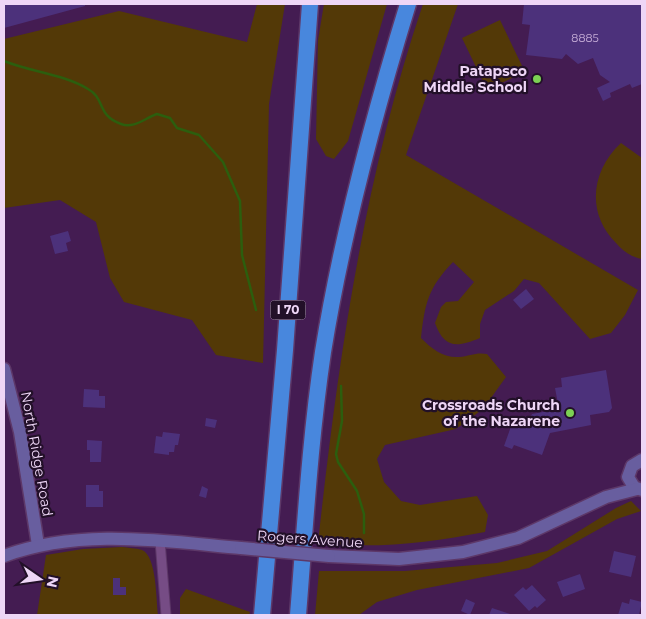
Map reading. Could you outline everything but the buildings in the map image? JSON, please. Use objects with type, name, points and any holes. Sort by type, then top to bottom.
[{"type":"highway","name":"I 70","points":[[262,615],[284,370],[310,4]]},
{"type":"highway","points":[[298,615],[307,490],[325,343],[359,177],[408,4]]},
{"type":"main road","name":"North Ridge Road","points":[[4,369],[20,432],[38,545]]},
{"type":"main road","name":"Rogers Avenue","points":[[606,497],[628,473],[634,463],[642,460]]},
{"type":"main road","points":[[628,473],[631,484],[640,489]]},
{"type":"main road","name":"Rogers Avenue","points":[[4,556],[38,545],[90,539],[160,541],[328,556],[399,559],[472,550],[518,538],[606,497],[640,489]]},
{"type":"street","points":[[160,541],[166,615]]},
{"type":"shaded area","points":[[257,4],[285,4],[269,104],[263,363],[216,355],[192,320],[124,302],[110,278],[96,222],[60,200],[4,208],[4,39],[119,11],[247,42]]},
{"type":"shaded area","points":[[324,4],[387,4],[348,141],[334,159],[326,156],[316,139],[318,40]]},
{"type":"shaded area","points":[[423,4],[458,4],[406,155],[638,290],[625,315],[611,333],[590,339],[539,283],[524,279],[514,291],[485,310],[480,324],[480,338],[464,343],[452,344],[442,337],[435,323],[441,307],[446,302],[458,301],[474,282],[453,262],[438,280],[429,297],[421,338],[434,349],[448,356],[459,357],[487,354],[506,377],[483,409],[456,429],[385,445],[377,459],[384,482],[401,501],[420,505],[477,496],[488,515],[485,532],[402,544],[339,545],[318,543],[344,338],[369,203],[402,70]]},
{"type":"shaded area","points":[[500,20],[525,72],[487,90],[462,38]]},
{"type":"shaded area","points":[[621,143],[642,158],[642,259],[634,257],[621,249],[606,231],[596,206],[598,179],[603,166]]},
{"type":"shaded area","points":[[631,501],[641,511],[617,519],[529,568],[417,590],[377,602],[359,615],[315,615],[319,571],[405,571],[497,563],[547,551],[616,508]]},
{"type":"shaded area","points":[[122,547],[142,550],[151,561],[155,580],[158,615],[37,615],[46,555],[83,549]]},
{"type":"shaded area","points":[[186,589],[250,612],[249,615],[180,615],[180,598]]},
{"type":"waterway","points":[[4,61],[58,76],[88,89],[97,97],[104,112],[121,124],[135,124],[157,114],[170,118],[177,128],[199,135],[223,162],[240,201],[242,255],[256,310]]},
{"type":"waterway","points":[[341,386],[342,421],[336,454],[338,462],[357,491],[364,514],[364,533]]},
{"type":"place","name":"Patapsco Middle School","points":[[537,79]]},
{"type":"place","name":"Crossroads Church of the Nazarene","points":[[570,413]]}]
